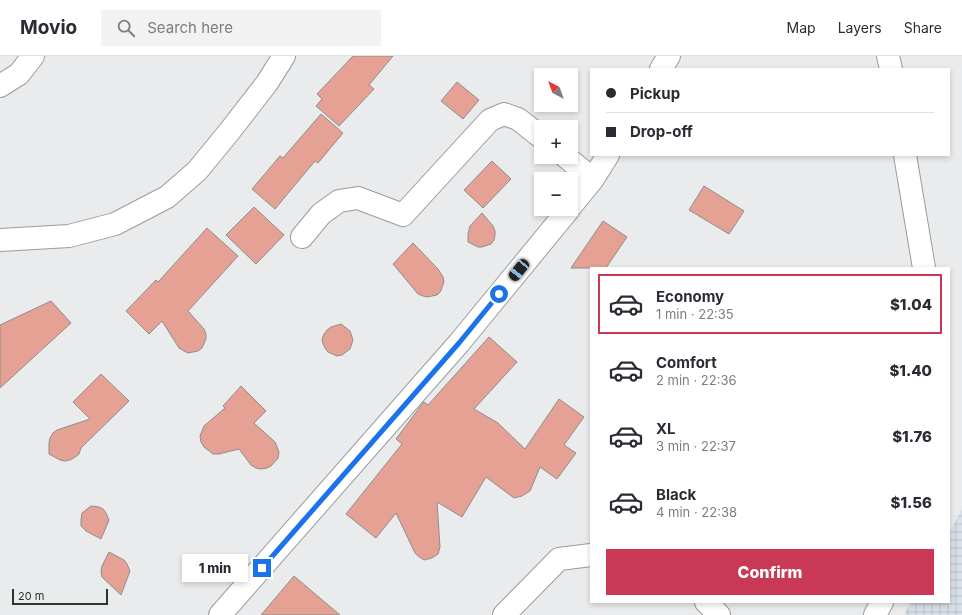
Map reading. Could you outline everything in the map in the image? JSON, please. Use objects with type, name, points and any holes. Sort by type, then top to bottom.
[{"type":"street","points":[[0,86],[19,74],[33,56]]},
{"type":"street","points":[[0,240],[69,236],[115,224],[167,197],[197,171],[267,83],[284,56]]},
{"type":"street","points":[[662,68],[669,56]]},
{"type":"street","points":[[888,56],[891,68]]},
{"type":"street","points":[[302,237],[321,214],[339,201],[358,198],[403,216],[490,120],[504,114],[518,119],[534,132]]},
{"type":"street","points":[[578,197],[593,179],[607,156]]},
{"type":"street","points":[[905,156],[924,267]]},
{"type":"street","points":[[575,164],[593,179]]},
{"type":"street","points":[[220,615],[459,343],[563,216]]},
{"type":"street","points":[[504,615],[559,559],[590,555]]},
{"type":"street","points":[[707,603],[719,615]]},
{"type":"street","points":[[875,615],[881,603]]},
{"type":"shaded area","points":[[962,509],[962,615],[904,615],[910,603],[950,603],[950,531]]},
{"type":"building","points":[[353,56],[393,56],[369,85],[374,89],[339,126],[316,106],[322,99],[317,94]]},
{"type":"building","points":[[457,82],[479,100],[463,119],[441,101]]},
{"type":"building","points":[[321,114],[343,133],[318,163],[315,161],[275,209],[252,189],[280,156],[283,158]]},
{"type":"building","points":[[492,161],[511,179],[483,208],[464,190]]},
{"type":"building","points":[[704,186],[744,211],[729,234],[689,210]]},
{"type":"building","points":[[254,207],[284,235],[256,264],[226,235]]},
{"type":"building","points":[[482,213],[493,226],[495,235],[491,244],[478,247],[468,242],[468,234],[470,226]]},
{"type":"building","points":[[603,221],[627,237],[607,267],[571,268]]},
{"type":"building","points":[[207,228],[238,256],[188,311],[204,329],[206,339],[202,348],[198,351],[188,353],[179,348],[162,321],[149,334],[126,311],[156,280],[158,282]]},
{"type":"building","points":[[413,243],[438,269],[443,277],[444,282],[441,291],[437,295],[427,297],[418,294],[393,264]]},
{"type":"building","points":[[51,301],[71,323],[0,388],[0,325]]},
{"type":"building","points":[[341,324],[350,331],[353,340],[350,349],[342,355],[337,356],[328,352],[322,339],[327,330]]},
{"type":"building","points":[[489,337],[517,362],[474,409],[498,423],[525,449],[559,399],[584,417],[564,445],[576,453],[557,479],[540,467],[530,491],[522,496],[514,498],[486,477],[462,517],[437,502],[440,547],[438,554],[432,558],[424,560],[415,553],[396,513],[376,538],[346,514],[402,444],[396,439],[423,403],[424,402],[428,405]]},
{"type":"building","points":[[101,374],[129,401],[81,448],[79,454],[75,457],[65,461],[49,454],[49,443],[53,433],[57,430],[90,419],[73,402]]},
{"type":"building","points":[[241,386],[266,411],[254,423],[275,442],[279,452],[278,458],[271,466],[267,468],[261,469],[251,465],[239,449],[213,454],[204,447],[201,442],[200,436],[204,426],[225,408],[223,406]]},
{"type":"building","points":[[91,506],[103,509],[109,520],[101,539],[86,531],[81,526],[82,513]]},
{"type":"building","points":[[109,552],[124,560],[130,571],[121,595],[102,577],[102,566]]},
{"type":"building","points":[[294,576],[340,615],[261,615]]},
{"type":"route","points":[[262,568],[459,343],[499,294]]}]
